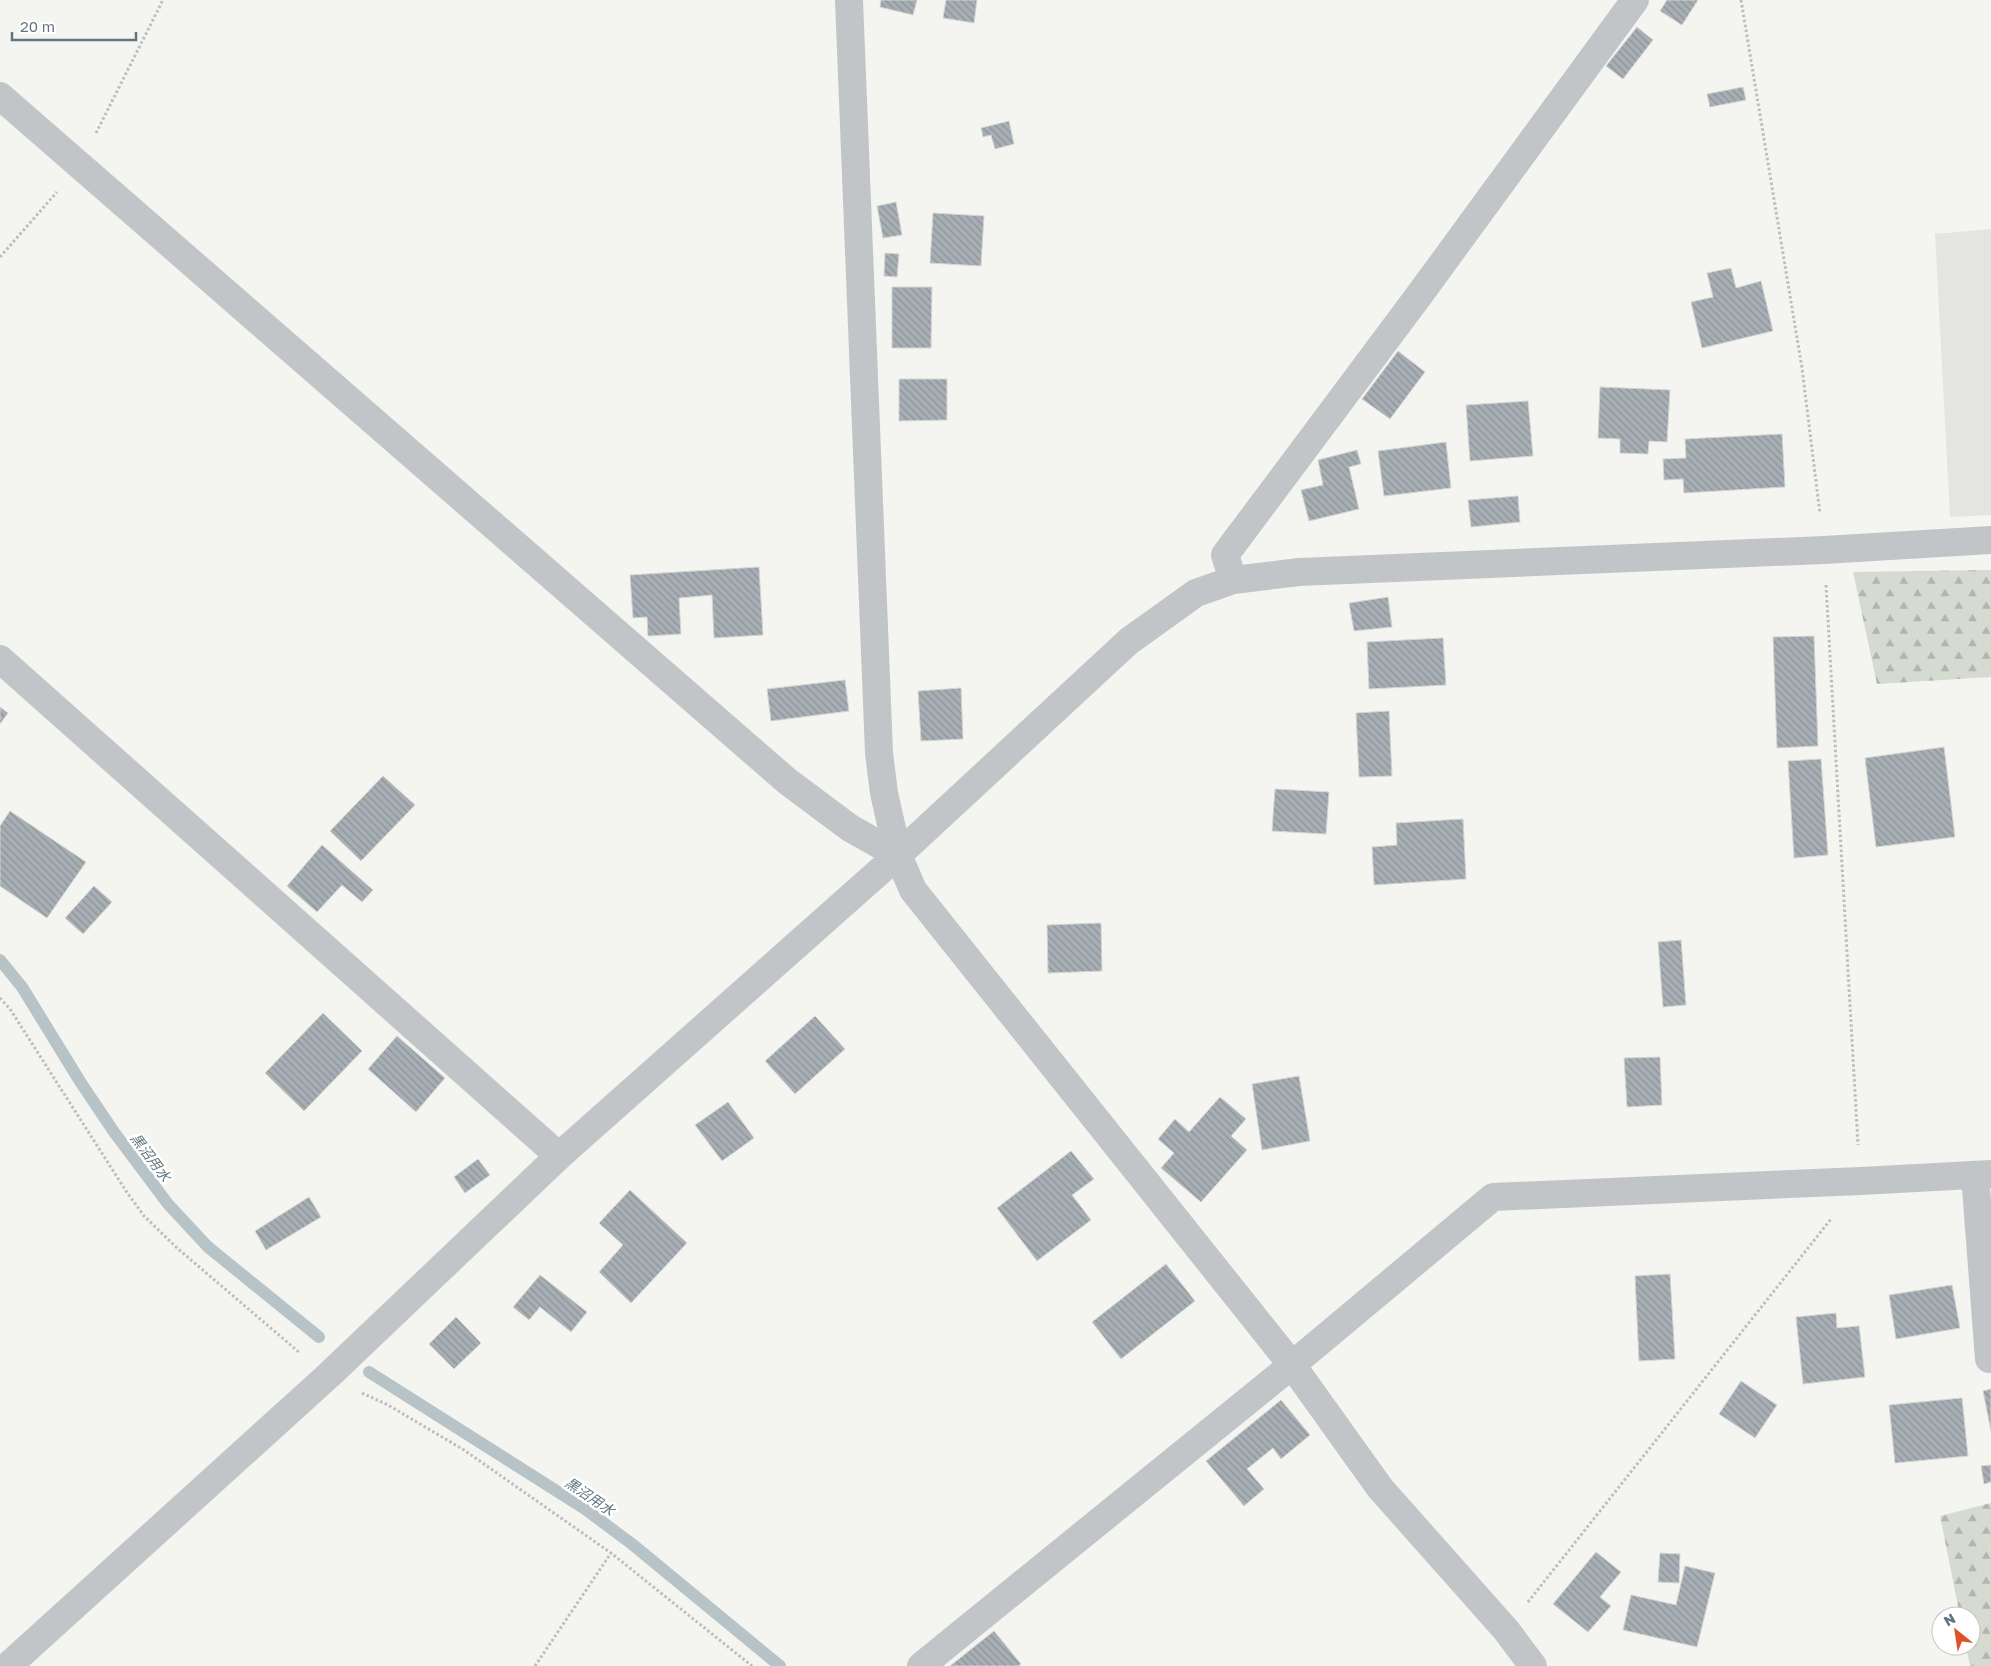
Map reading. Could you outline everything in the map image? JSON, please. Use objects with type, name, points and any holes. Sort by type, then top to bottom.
[{"type":"street","points":[[849,0],[879,753],[884,792],[898,855],[913,890],[1292,1365],[1380,1488],[1506,1630],[1534,1666]]},
{"type":"street","points":[[1233,580],[1225,555],[1420,294],[1635,0]]},
{"type":"street","points":[[0,96],[787,781],[850,828],[898,855]]},
{"type":"street","points":[[8,1666],[329,1375],[559,1156],[898,855],[1129,641],[1196,593],[1233,580],[1298,572],[1824,550],[1991,540]]},
{"type":"street","points":[[0,659],[559,1156]]},
{"type":"street","points":[[921,1666],[1292,1365],[1493,1197],[1860,1182],[1983,1174],[1989,1359]]},
{"type":"path","points":[[1506,1630],[1860,1182],[1824,550],[1802,368],[1741,0]]},
{"type":"path","points":[[0,998],[10,1009],[126,1191],[144,1216],[177,1248],[304,1356]]},
{"type":"path","points":[[355,1390],[388,1405],[464,1450],[611,1553],[752,1666]]},
{"type":"path","points":[[535,1666],[611,1553]]},
{"type":"shaded area","points":[[1991,229],[1991,515],[1950,517],[1935,234]]},
{"type":"green space","points":[[1991,570],[1991,677],[1877,684],[1853,572]]},
{"type":"green space","points":[[1991,1503],[1991,1666],[1970,1666],[1968,1656],[1981,1656],[1981,1606],[1958,1606],[1940,1516]]},
{"type":"building","points":[[881,0],[917,0],[913,15],[880,7]]},
{"type":"building","points":[[946,0],[977,0],[974,23],[943,18]]},
{"type":"building","points":[[1667,0],[1698,0],[1682,25],[1660,11]]},
{"type":"building","points":[[1637,27],[1653,40],[1623,79],[1606,66]]},
{"type":"building","points":[[1743,87],[1746,100],[1710,107],[1707,94]]},
{"type":"building","points":[[1009,121],[1014,144],[995,149],[991,135],[983,137],[981,128]]},
{"type":"building","points":[[896,202],[902,235],[883,238],[877,206]]},
{"type":"building","points":[[933,213],[984,216],[981,266],[930,263]]},
{"type":"building","points":[[885,253],[899,254],[897,277],[884,276]]},
{"type":"building","points":[[1731,268],[1736,288],[1761,281],[1773,331],[1702,348],[1691,302],[1713,297],[1707,273]]},
{"type":"building","points":[[892,287],[932,287],[931,348],[892,348]]},
{"type":"building","points":[[1398,351],[1425,372],[1390,419],[1362,399]]},
{"type":"building","points":[[899,379],[947,379],[947,420],[899,421]]},
{"type":"building","points":[[1600,387],[1670,390],[1667,442],[1649,441],[1648,454],[1620,453],[1620,439],[1598,438]]},
{"type":"building","points":[[1528,401],[1533,456],[1470,461],[1466,405]]},
{"type":"building","points":[[1782,434],[1785,487],[1684,493],[1683,479],[1664,480],[1663,459],[1686,458],[1685,439]]},
{"type":"building","points":[[1446,442],[1451,488],[1384,496],[1378,451]]},
{"type":"building","points":[[1357,450],[1361,464],[1349,467],[1359,509],[1309,521],[1301,490],[1323,485],[1318,460]]},
{"type":"building","points":[[1518,496],[1520,522],[1471,527],[1468,500]]},
{"type":"building","points":[[759,567],[763,635],[714,638],[712,595],[679,598],[681,634],[648,636],[647,617],[633,618],[630,575]]},
{"type":"building","points":[[1388,597],[1392,627],[1354,631],[1349,603]]},
{"type":"building","points":[[1814,636],[1818,746],[1777,748],[1773,637]]},
{"type":"building","points":[[1443,638],[1446,685],[1369,689],[1367,642]]},
{"type":"building","points":[[845,680],[849,711],[771,721],[767,689]]},
{"type":"building","points":[[961,688],[963,739],[921,741],[918,691]]},
{"type":"building","points":[[0,707],[8,713],[0,724]]},
{"type":"building","points":[[1389,711],[1392,776],[1359,777],[1356,713]]},
{"type":"building","points":[[1944,747],[1955,837],[1876,847],[1865,758]]},
{"type":"building","points":[[1821,759],[1828,855],[1794,858],[1788,761]]},
{"type":"building","points":[[383,776],[415,805],[361,861],[330,831]]},
{"type":"building","points":[[1275,789],[1329,792],[1326,834],[1272,831]]},
{"type":"building","points":[[10,811],[86,862],[47,918],[0,886],[0,826]]},
{"type":"building","points":[[1463,819],[1466,879],[1374,885],[1372,847],[1397,845],[1396,823]]},
{"type":"building","points":[[322,845],[373,890],[362,902],[342,885],[317,912],[287,886]]},
{"type":"building","points":[[94,886],[112,902],[83,934],[65,918]]},
{"type":"building","points":[[1101,923],[1102,971],[1048,973],[1047,925]]},
{"type":"building","points":[[1681,940],[1686,1005],[1663,1007],[1658,942]]},
{"type":"building","points":[[323,1013],[362,1051],[304,1111],[265,1073]]},
{"type":"building","points":[[815,1016],[845,1049],[795,1094],[765,1061]]},
{"type":"building","points":[[397,1036],[445,1078],[416,1112],[368,1069]]},
{"type":"building","points":[[1660,1057],[1662,1105],[1627,1107],[1624,1058]]},
{"type":"building","points":[[1299,1076],[1310,1141],[1262,1150],[1252,1084]]},
{"type":"building","points":[[1220,1097],[1246,1119],[1231,1136],[1247,1150],[1201,1202],[1161,1168],[1174,1153],[1158,1139],[1175,1119],[1189,1132]]},
{"type":"building","points":[[728,1102],[754,1138],[722,1161],[695,1125]]},
{"type":"building","points":[[1071,1151],[1094,1179],[1072,1195],[1091,1220],[1037,1261],[997,1208]]},
{"type":"building","points":[[478,1159],[490,1175],[465,1193],[454,1177]]},
{"type":"building","points":[[630,1190],[687,1243],[631,1303],[599,1272],[623,1245],[599,1223]]},
{"type":"building","points":[[309,1197],[321,1217],[266,1250],[255,1231]]},
{"type":"building","points":[[1166,1264],[1195,1301],[1121,1359],[1092,1322]]},
{"type":"building","points":[[1670,1274],[1675,1359],[1639,1361],[1635,1276]]},
{"type":"building","points":[[540,1275],[587,1312],[571,1332],[540,1307],[529,1320],[513,1307]]},
{"type":"building","points":[[1952,1285],[1960,1328],[1896,1339],[1889,1295]]},
{"type":"building","points":[[1836,1313],[1837,1328],[1859,1326],[1865,1377],[1803,1384],[1796,1317]]},
{"type":"building","points":[[456,1317],[481,1343],[454,1369],[429,1344]]},
{"type":"building","points":[[1741,1381],[1777,1405],[1755,1438],[1719,1414]]},
{"type":"building","points":[[1991,1389],[1991,1431],[1983,1391]]},
{"type":"building","points":[[1962,1398],[1968,1456],[1895,1463],[1889,1405]]},
{"type":"building","points":[[1281,1400],[1310,1435],[1281,1459],[1273,1448],[1247,1469],[1264,1489],[1244,1506],[1206,1461]]},
{"type":"building","points":[[1991,1465],[1991,1482],[1984,1484],[1981,1466]]},
{"type":"building","points":[[1596,1552],[1621,1572],[1600,1597],[1611,1606],[1588,1632],[1553,1604]]},
{"type":"building","points":[[1660,1553],[1680,1554],[1679,1583],[1658,1582]]},
{"type":"building","points":[[1685,1566],[1715,1573],[1697,1647],[1623,1630],[1631,1595],[1676,1605]]},
{"type":"building","points":[[994,1631],[1021,1664],[1018,1666],[950,1666]]},
{"type":"waterway","name":"黒沼用水","points":[[0,960],[22,987],[81,1083],[114,1132],[168,1204],[208,1247],[319,1337]]},
{"type":"waterway","name":"黒沼用水","points":[[369,1372],[585,1509],[632,1544],[780,1666]]}]
